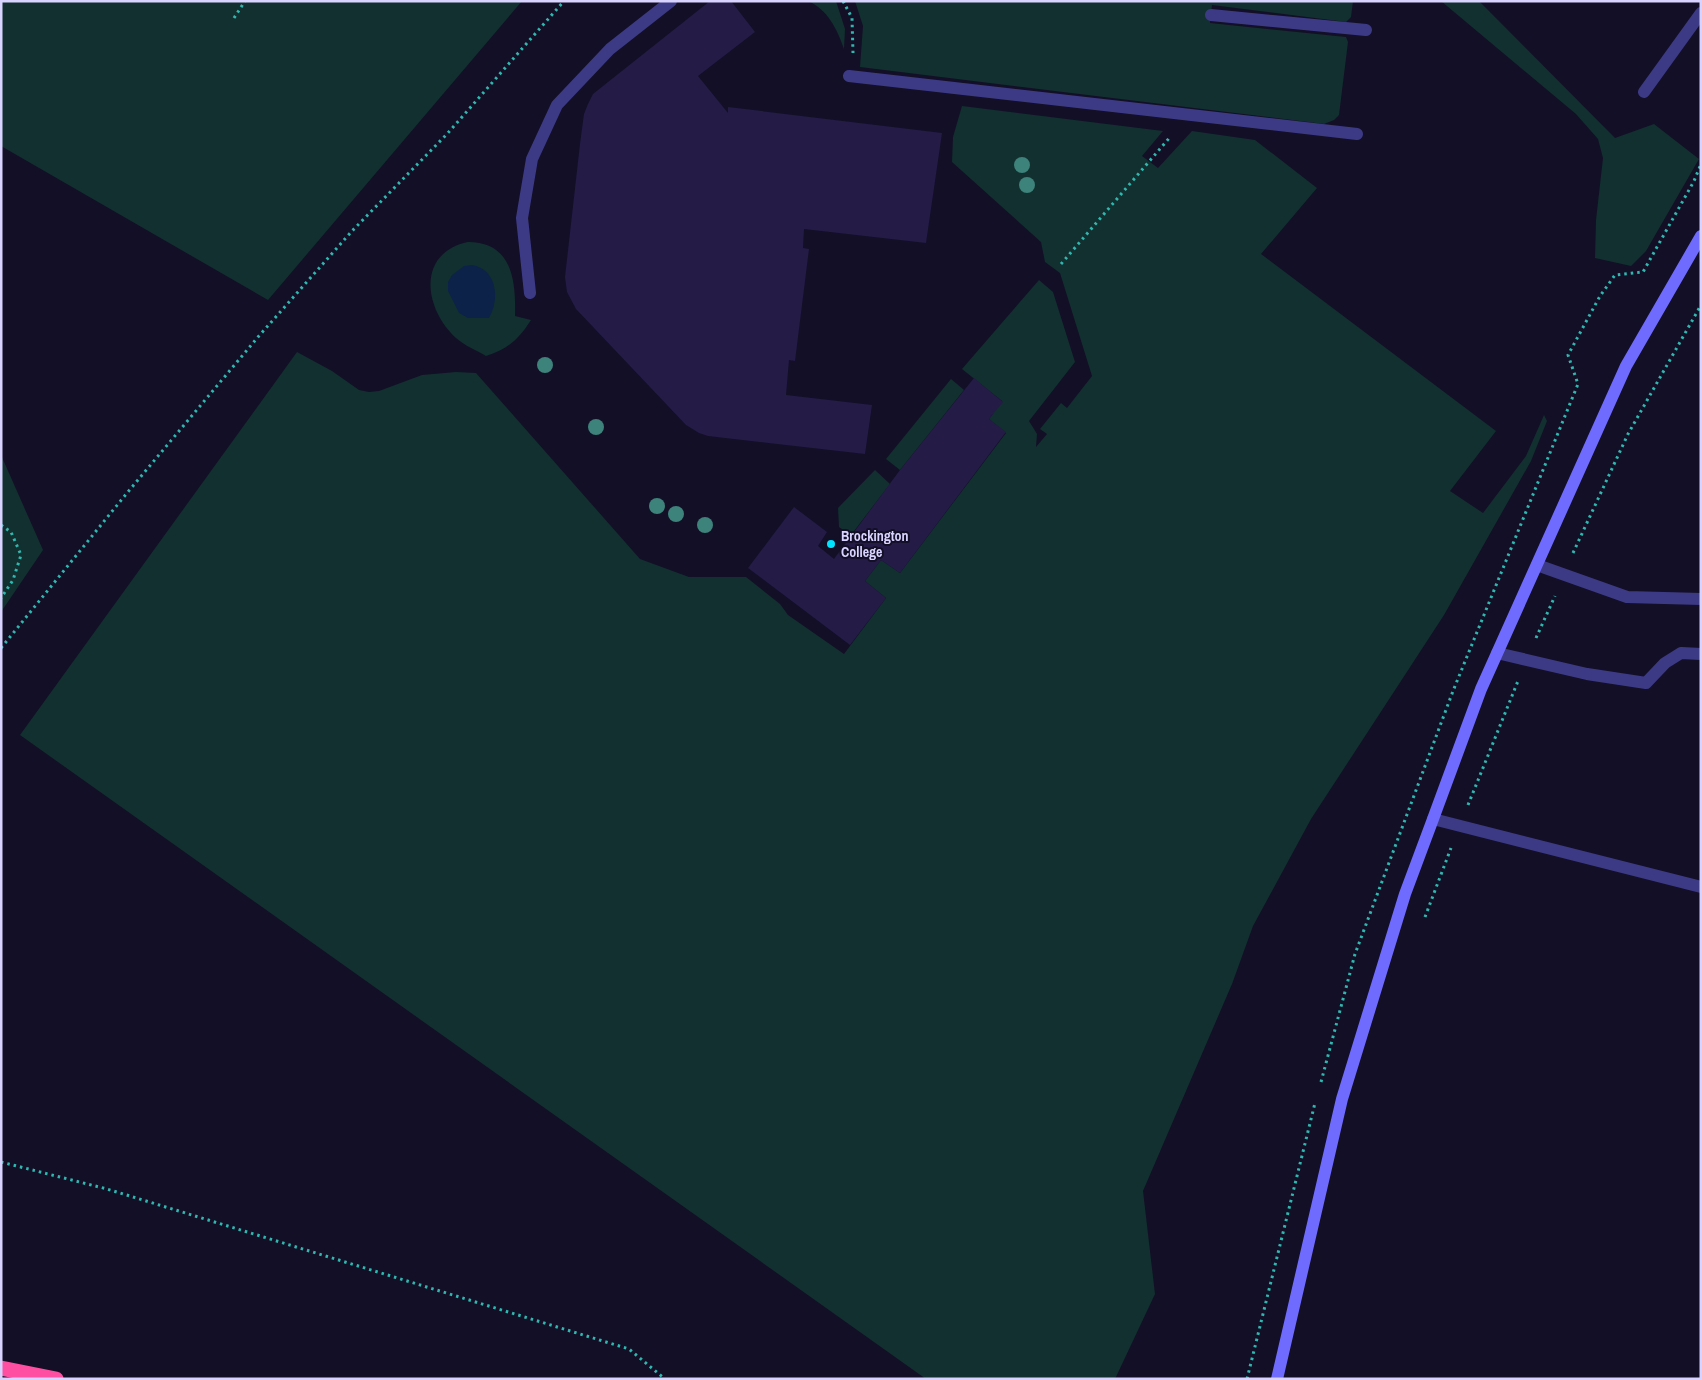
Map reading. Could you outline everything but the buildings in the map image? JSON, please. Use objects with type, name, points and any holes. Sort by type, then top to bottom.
[{"type":"highway","points":[[1,1368],[56,1379]]},
{"type":"main road","points":[[1278,1379],[1342,1099],[1405,894],[1481,689],[1626,366],[1701,236]]},
{"type":"street","points":[[530,293],[522,218],[532,159],[557,105],[610,49],[671,1]]},
{"type":"street","points":[[1211,15],[1366,30]]},
{"type":"street","points":[[1644,92],[1698,21]]},
{"type":"street","points":[[849,76],[1357,134]]},
{"type":"street","points":[[1537,565],[1627,597],[1701,599]]},
{"type":"street","points":[[1497,653],[1587,674],[1646,683],[1665,663],[1681,653],[1701,654]]},
{"type":"street","points":[[1433,819],[1701,887]]},
{"type":"path","points":[[234,18],[245,1]]},
{"type":"path","points":[[1,648],[258,337],[352,232],[447,134],[564,1]]},
{"type":"path","points":[[843,1],[852,18],[853,59],[849,76]]},
{"type":"path","points":[[1061,264],[1190,115]]},
{"type":"path","points":[[1,525],[11,532],[22,555],[13,580],[1,598]]},
{"type":"path","points":[[1,1162],[107,1189],[629,1349],[665,1379]]},
{"type":"green space","points":[[1,1],[522,1],[268,300],[1,146]]},
{"type":"green space","points":[[808,1],[836,1],[845,29],[844,49],[831,21],[821,9]]},
{"type":"green space","points":[[855,1],[1353,1],[1351,17],[1346,22],[1212,5],[1210,23],[1346,37],[1348,42],[1339,115],[1334,120],[1324,124],[860,67],[863,26]]},
{"type":"green space","points":[[1441,1],[1479,1],[1615,138],[1654,124],[1699,159],[1646,251],[1631,266],[1595,258],[1596,220],[1603,158],[1598,139],[1576,114]]},
{"type":"green space","name":"Brockington College","points":[[962,106],[1163,131],[1142,156],[1158,168],[1192,131],[1255,140],[1317,188],[1261,254],[1496,431],[1450,491],[1483,513],[1526,456],[1544,415],[1547,421],[1531,461],[1444,615],[1311,819],[1253,926],[1232,984],[1143,1191],[1155,1294],[1115,1379],[926,1379],[20,735],[297,352],[332,371],[359,390],[369,392],[379,391],[422,375],[456,372],[476,373],[640,559],[689,577],[746,577],[780,604],[788,615],[844,654],[886,598],[865,581],[881,560],[900,573],[1006,433],[989,419],[1002,401],[962,369],[1039,280],[1053,292],[1075,362],[1029,421],[1037,434],[1036,447],[1047,434],[1040,429],[1061,403],[1067,408],[1092,376],[1060,273],[1045,262],[1041,242],[952,162],[953,137]]},
{"type":"green space","points":[[468,242],[494,248],[502,256],[512,277],[515,316],[531,320],[522,333],[512,342],[501,350],[486,356],[456,338],[445,326],[432,298],[431,283],[433,270],[440,258],[451,248]]},
{"type":"green space","points":[[951,379],[964,390],[900,470],[886,459]]},
{"type":"green space","points":[[1,455],[43,550],[1,612]]},
{"type":"green space","points":[[875,470],[890,484],[851,535],[839,527],[838,508]]},
{"type":"water","points":[[472,265],[487,272],[494,286],[494,302],[489,318],[468,318],[459,313],[448,291],[448,282],[452,275],[464,266]]},
{"type":"place","name":"Brockington College","points":[[831,544]]}]
